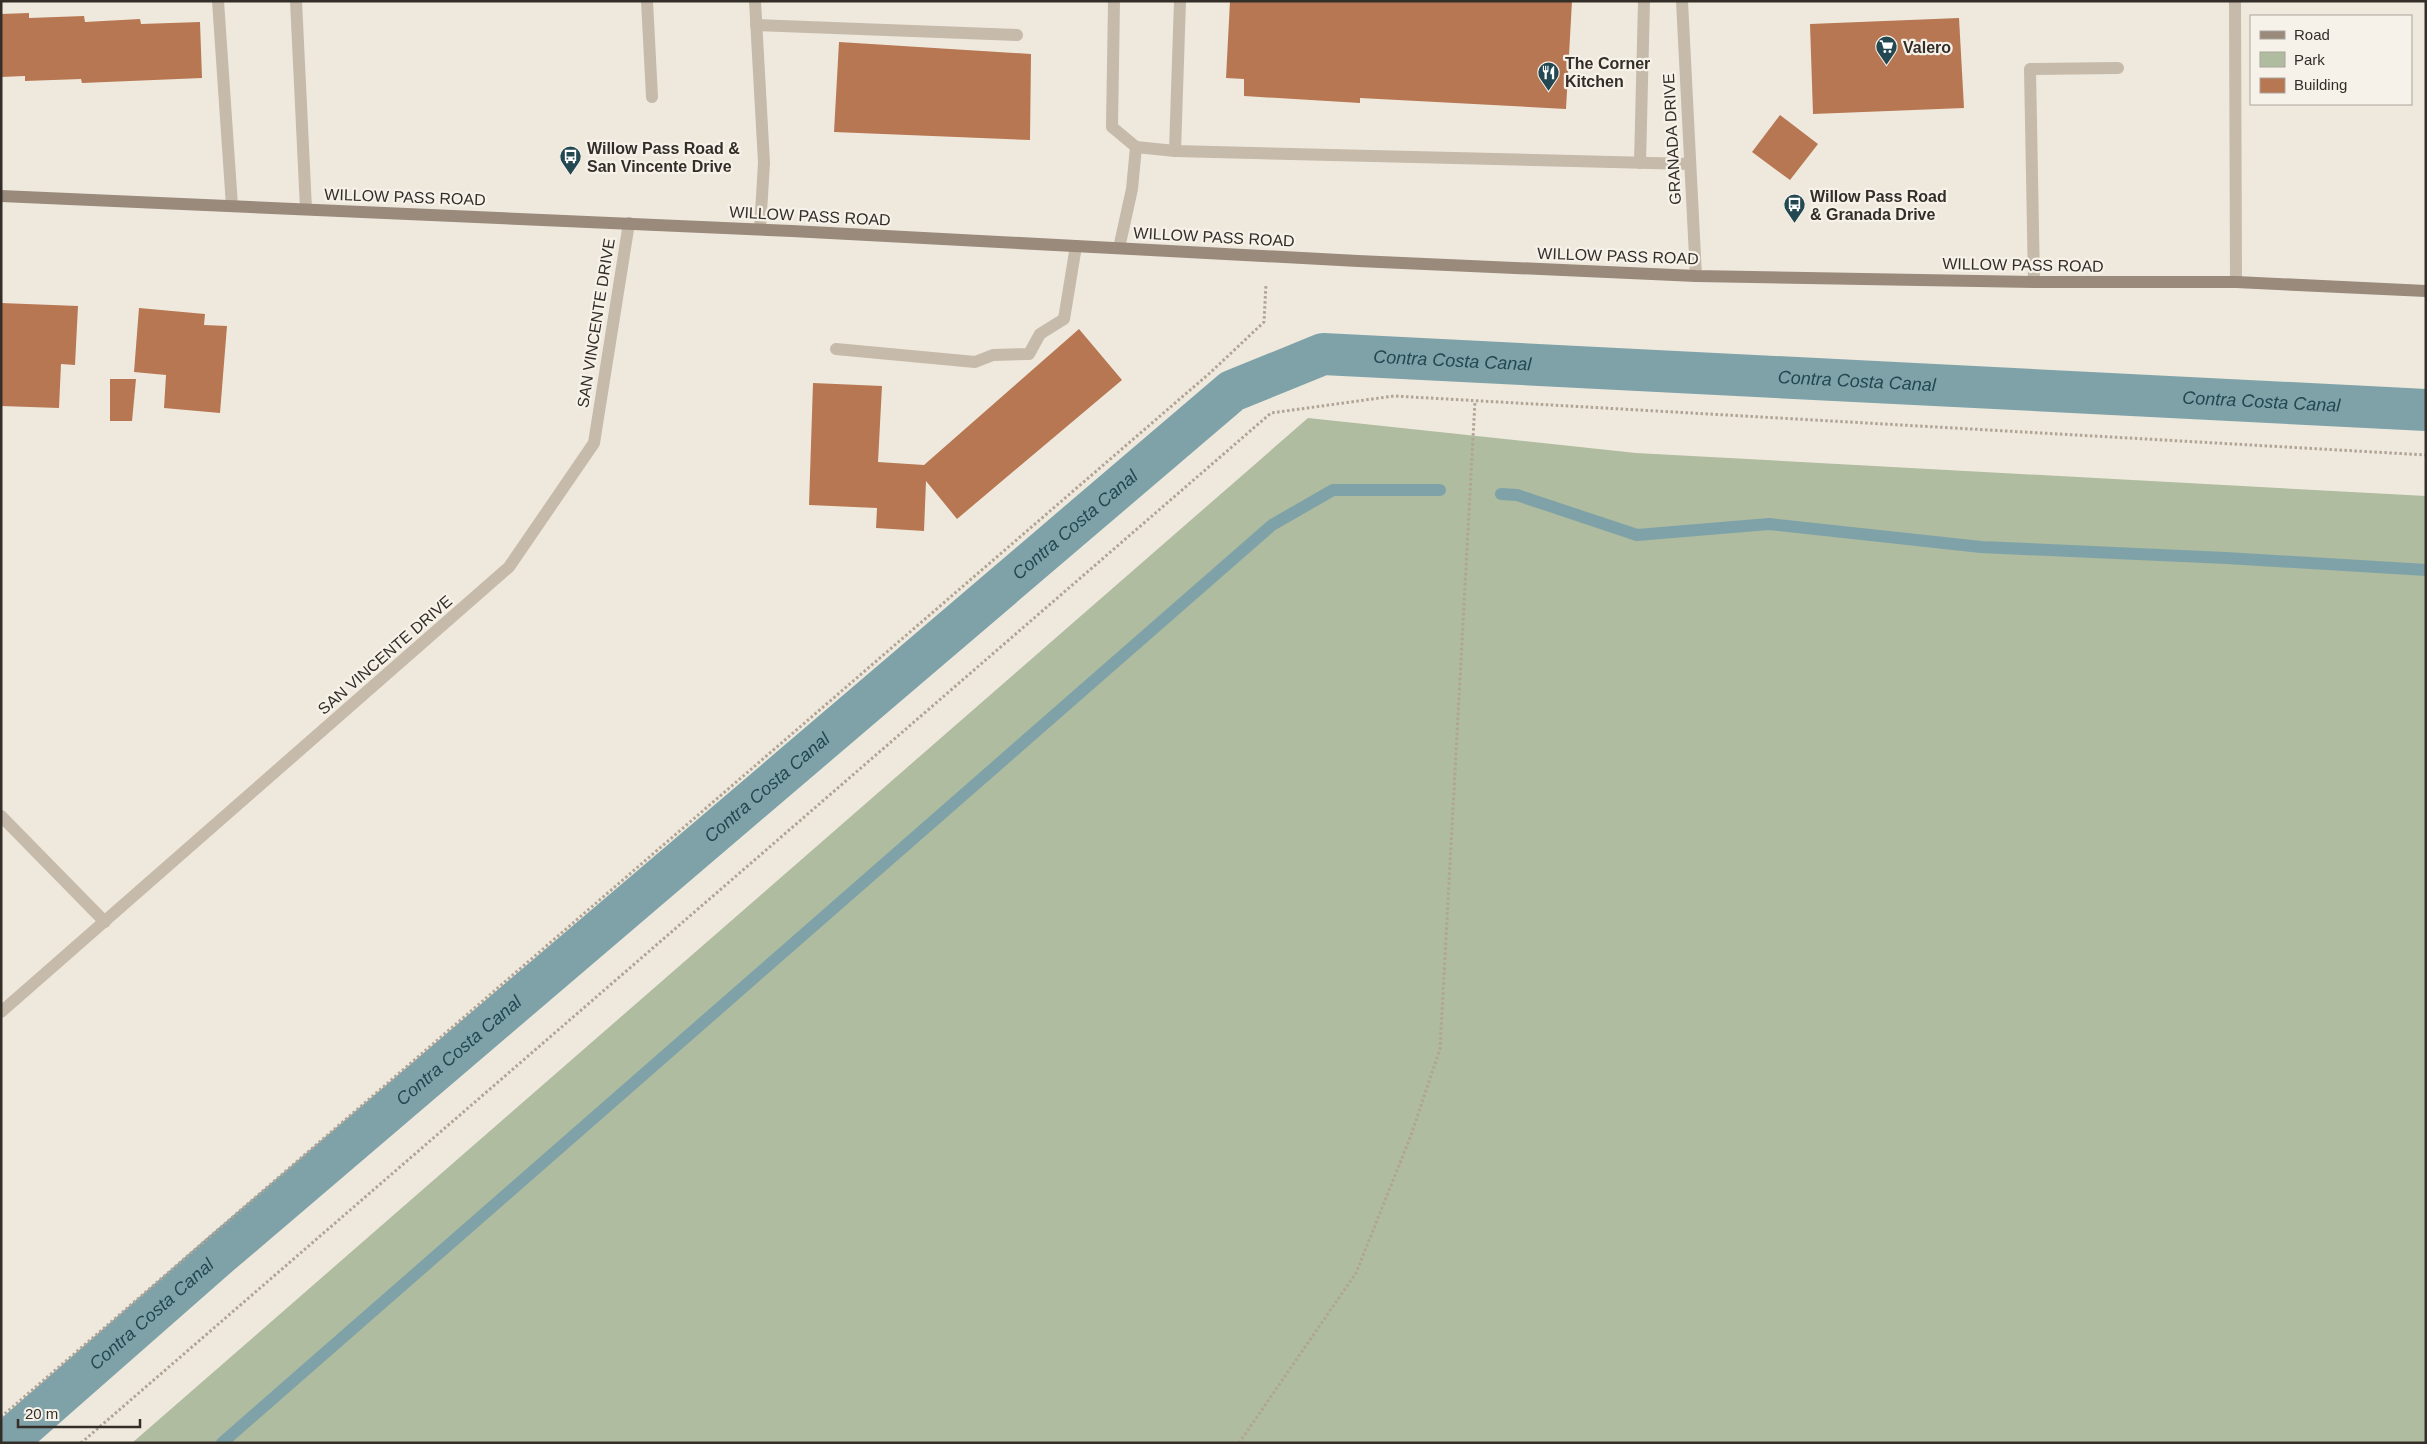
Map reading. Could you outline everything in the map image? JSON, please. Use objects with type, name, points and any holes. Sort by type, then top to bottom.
[{"type":"main road","name":"WILLOW PASS ROAD","points":[[1,196],[760,229],[1696,276],[2034,282],[2236,282],[2426,290]]},
{"type":"street","points":[[218,1],[232,206]]},
{"type":"street","points":[[296,1],[306,209]]},
{"type":"street","points":[[646,1],[652,97]]},
{"type":"street","points":[[755,1],[764,162],[760,229]]},
{"type":"street","points":[[1114,1],[1112,126],[1136,148],[1175,151],[1690,164]]},
{"type":"street","points":[[1175,151],[1180,1]]},
{"type":"street","points":[[1640,163],[1644,1]]},
{"type":"street","name":"GRANADA DRIVE","points":[[1682,1],[1696,276]]},
{"type":"street","points":[[2235,1],[2236,282]]},
{"type":"street","points":[[756,25],[1018,35]]},
{"type":"street","points":[[2034,282],[2030,69],[2118,68]]},
{"type":"street","points":[[1119,248],[1132,189],[1136,148]]},
{"type":"street","name":"SAN VINCENTE DRIVE","points":[[1,1012],[509,567],[594,443],[628,223]]},
{"type":"street","points":[[836,349],[975,362],[994,355],[1029,354],[1040,334],[1064,320],[1076,246]]},
{"type":"street","points":[[1,816],[105,922]]},
{"type":"path","points":[[1,1417],[1210,372],[1264,322],[1268,256]]},
{"type":"path","points":[[81,1443],[1271,413],[1394,396],[2426,455]]},
{"type":"path","points":[[1238,1443],[1356,1273],[1410,1138],[1440,1049],[1475,401]]},
{"type":"green space","points":[[1308,418],[1636,453],[2426,496],[2426,1443],[132,1443]]},
{"type":"building","points":[[1230,1],[1572,1],[1566,109],[1360,98],[1360,103],[1244,96],[1244,79],[1226,78]]},
{"type":"building","points":[[29,13],[29,18],[84,16],[85,22],[140,19],[141,24],[200,22],[202,78],[82,83],[81,79],[25,81],[25,76],[1,77],[1,14]]},
{"type":"building","name":"Valero","points":[[1959,18],[1964,108],[1813,114],[1810,24]]},
{"type":"building","points":[[839,42],[1031,54],[1030,140],[834,132]]},
{"type":"building","points":[[1780,115],[1818,144],[1790,180],[1752,152]]},
{"type":"building","points":[[1,303],[78,306],[75,365],[61,364],[59,408],[1,406]]},
{"type":"building","points":[[139,308],[205,314],[204,325],[227,326],[220,413],[164,408],[166,375],[134,372]]},
{"type":"building","points":[[1079,329],[1122,380],[957,519],[926,481],[924,531],[876,528],[877,508],[809,505],[813,383],[882,386],[878,462],[924,465]]},
{"type":"building","points":[[110,379],[136,379],[132,421],[110,421]]},
{"type":"waterway","name":"Contra Costa Canal","points":[[5,1443],[218,1256],[1232,391],[1323,354],[2426,410]]},
{"type":"waterway","points":[[222,1443],[1272,525],[1333,490],[1440,490]]},
{"type":"waterway","points":[[1501,494],[1517,495],[1637,535],[1769,524],[1981,547],[2226,558],[2426,570]]},
{"type":"place","name":"Valero","points":[[1887,66]]},
{"type":"place","name":"The Corner Kitchen","points":[[1549,91]]},
{"type":"place","name":"Willow Pass Road & San Vincente Drive","points":[[571,176]]},
{"type":"place","name":"Willow Pass Road & Granada Drive","points":[[1794,224]]}]
